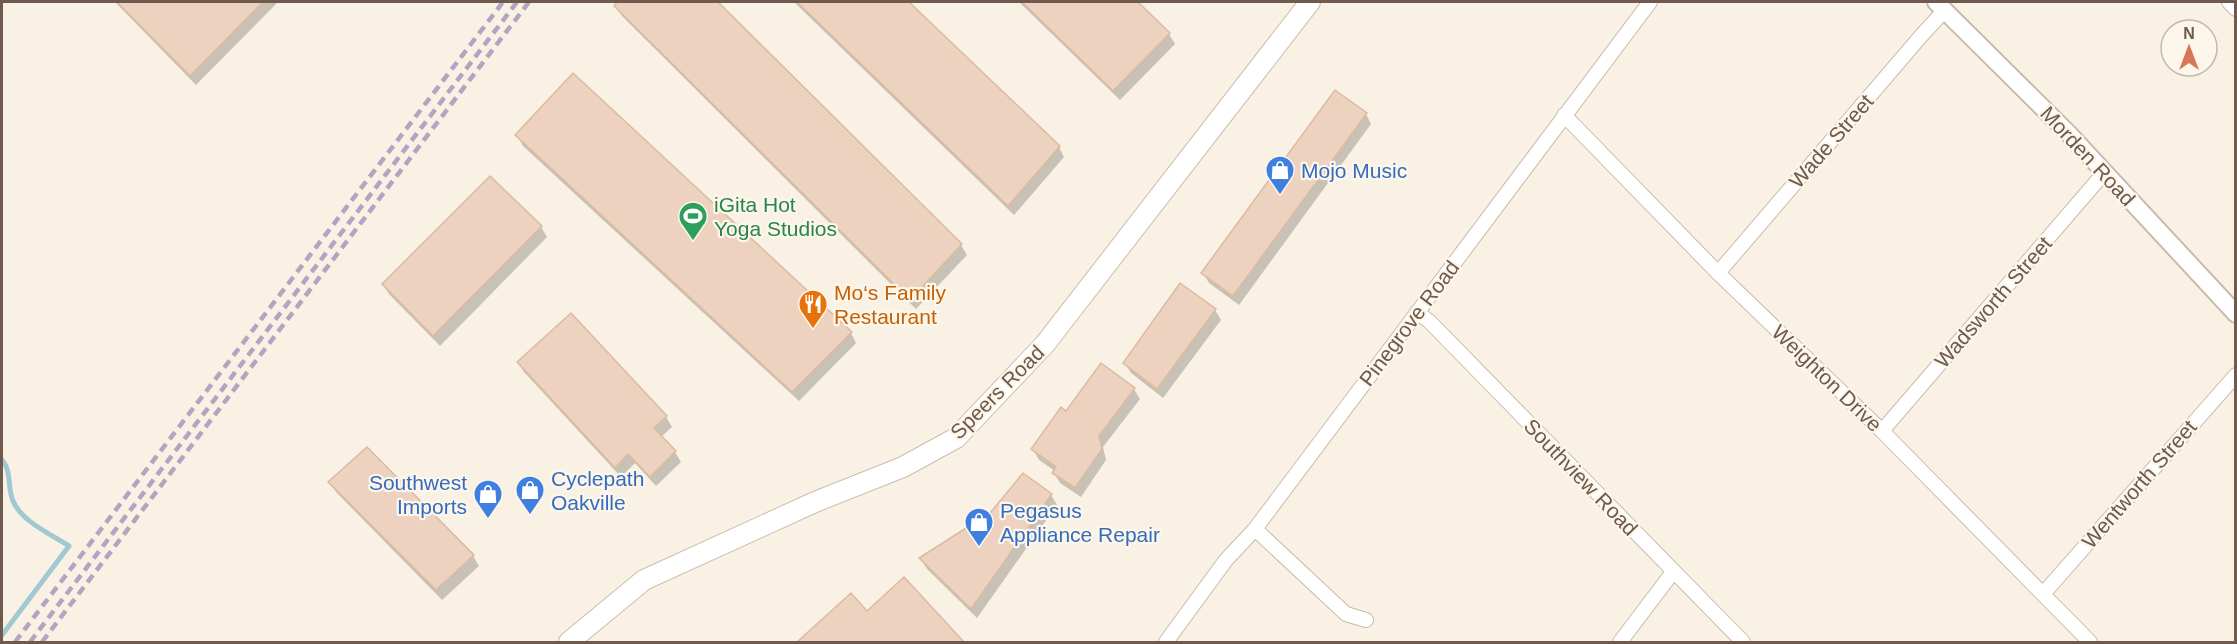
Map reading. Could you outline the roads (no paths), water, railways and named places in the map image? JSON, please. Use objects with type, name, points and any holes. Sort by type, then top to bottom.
[{"type":"main road","name":"Speers Road","points":[[569,642],[644,580],[814,502],[903,467],[956,438],[1045,344],[1310,2]]},
{"type":"street","name":"Pinegrove Road","points":[[1166,642],[1226,560],[1255,529],[1650,2]]},
{"type":"street","points":[[2229,2],[2235,9]]},
{"type":"street","name":"Morden Road","points":[[1941,6],[2069,134],[2235,314]]},
{"type":"street","name":"Wade Street","points":[[1718,273],[1921,36],[1941,6]]},
{"type":"street","name":"Weighton Drive","points":[[1564,115],[1718,273],[1882,431],[2090,642]]},
{"type":"street","name":"Wadsworth Street","points":[[1882,431],[2104,173]]},
{"type":"street","name":"Southview Road","points":[[1417,312],[1430,322],[1743,642]]},
{"type":"street","name":"Wentworth Street","points":[[2043,594],[2235,375]]},
{"type":"street","points":[[1255,529],[1346,614],[1366,620]]},
{"type":"street","points":[[1620,642],[1673,573]]},
{"type":"waterway","points":[[2,460],[7,469],[11,496],[17,508],[30,521],[69,546],[2,635]]},
{"type":"railway","points":[[15,642],[503,2]]},
{"type":"railway","points":[[30,642],[517,2]]},
{"type":"railway","points":[[42,642],[529,2]]},
{"type":"place","name":"Mojo Music","points":[[1280,196]]},
{"type":"place","name":"iGita Hot Yoga Studios","points":[[693,242]]},
{"type":"place","name":"Mo‘s Family Restaurant","points":[[813,330]]},
{"type":"place","name":"Cyclepath Oakville","points":[[530,516]]},
{"type":"place","name":"Southwest Imports","points":[[488,520]]},
{"type":"place","name":"Pegasus Appliance Repair","points":[[979,548]]}]
